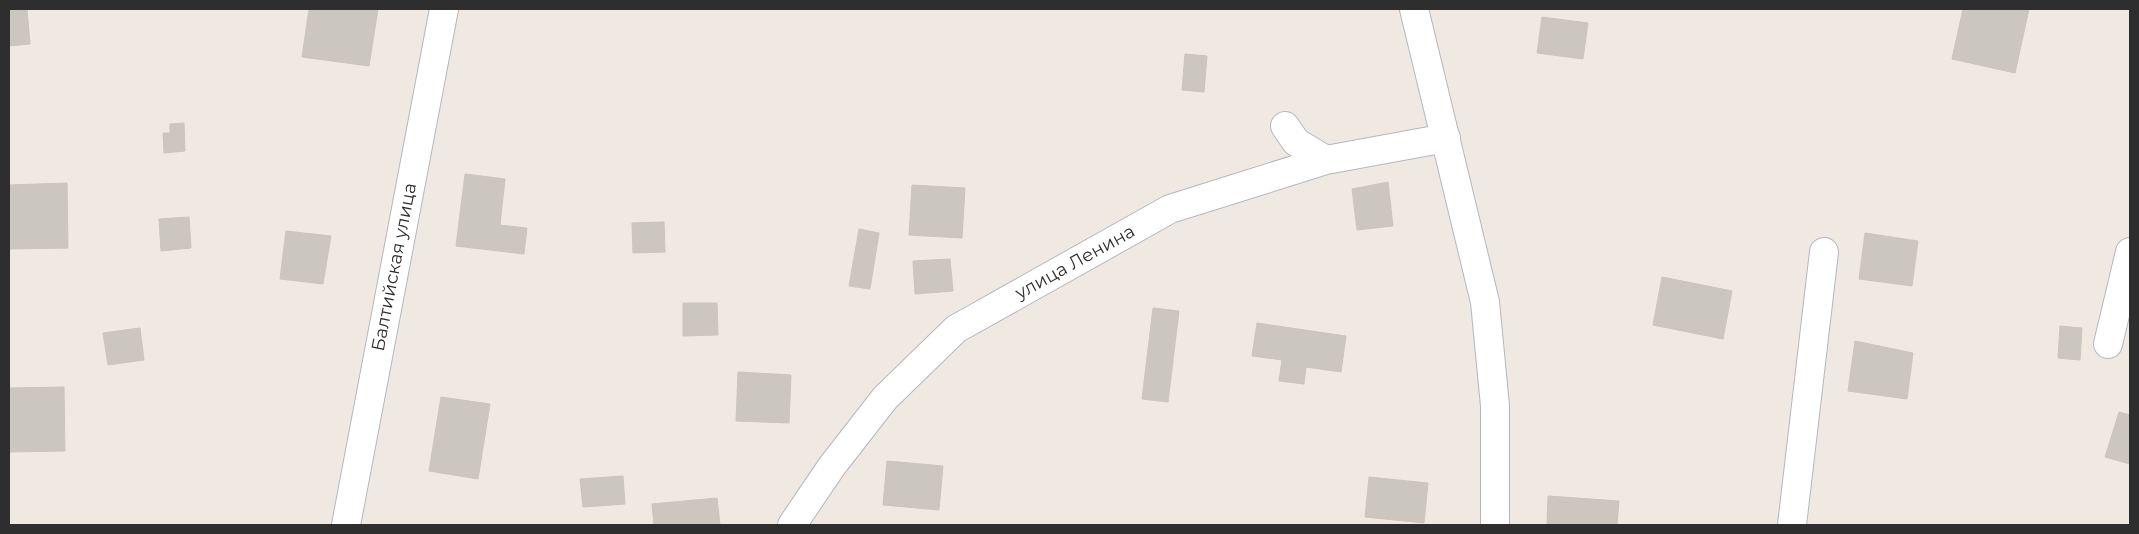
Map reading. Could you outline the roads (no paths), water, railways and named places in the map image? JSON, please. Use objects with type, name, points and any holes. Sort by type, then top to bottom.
[{"type":"street","name":"Балтийская улица","points":[[346,525],[444,9]]},
{"type":"street","points":[[1414,9],[1485,302],[1494,406],[1495,525]]},
{"type":"street","points":[[1286,126],[1296,142],[1326,160]]},
{"type":"street","name":"улица Ленина","points":[[792,525],[832,466],[885,398],[956,329],[1170,209],[1326,160],[1446,138]]},
{"type":"street","points":[[1792,525],[1824,252]]},
{"type":"street","points":[[2108,344],[2130,252]]}]
